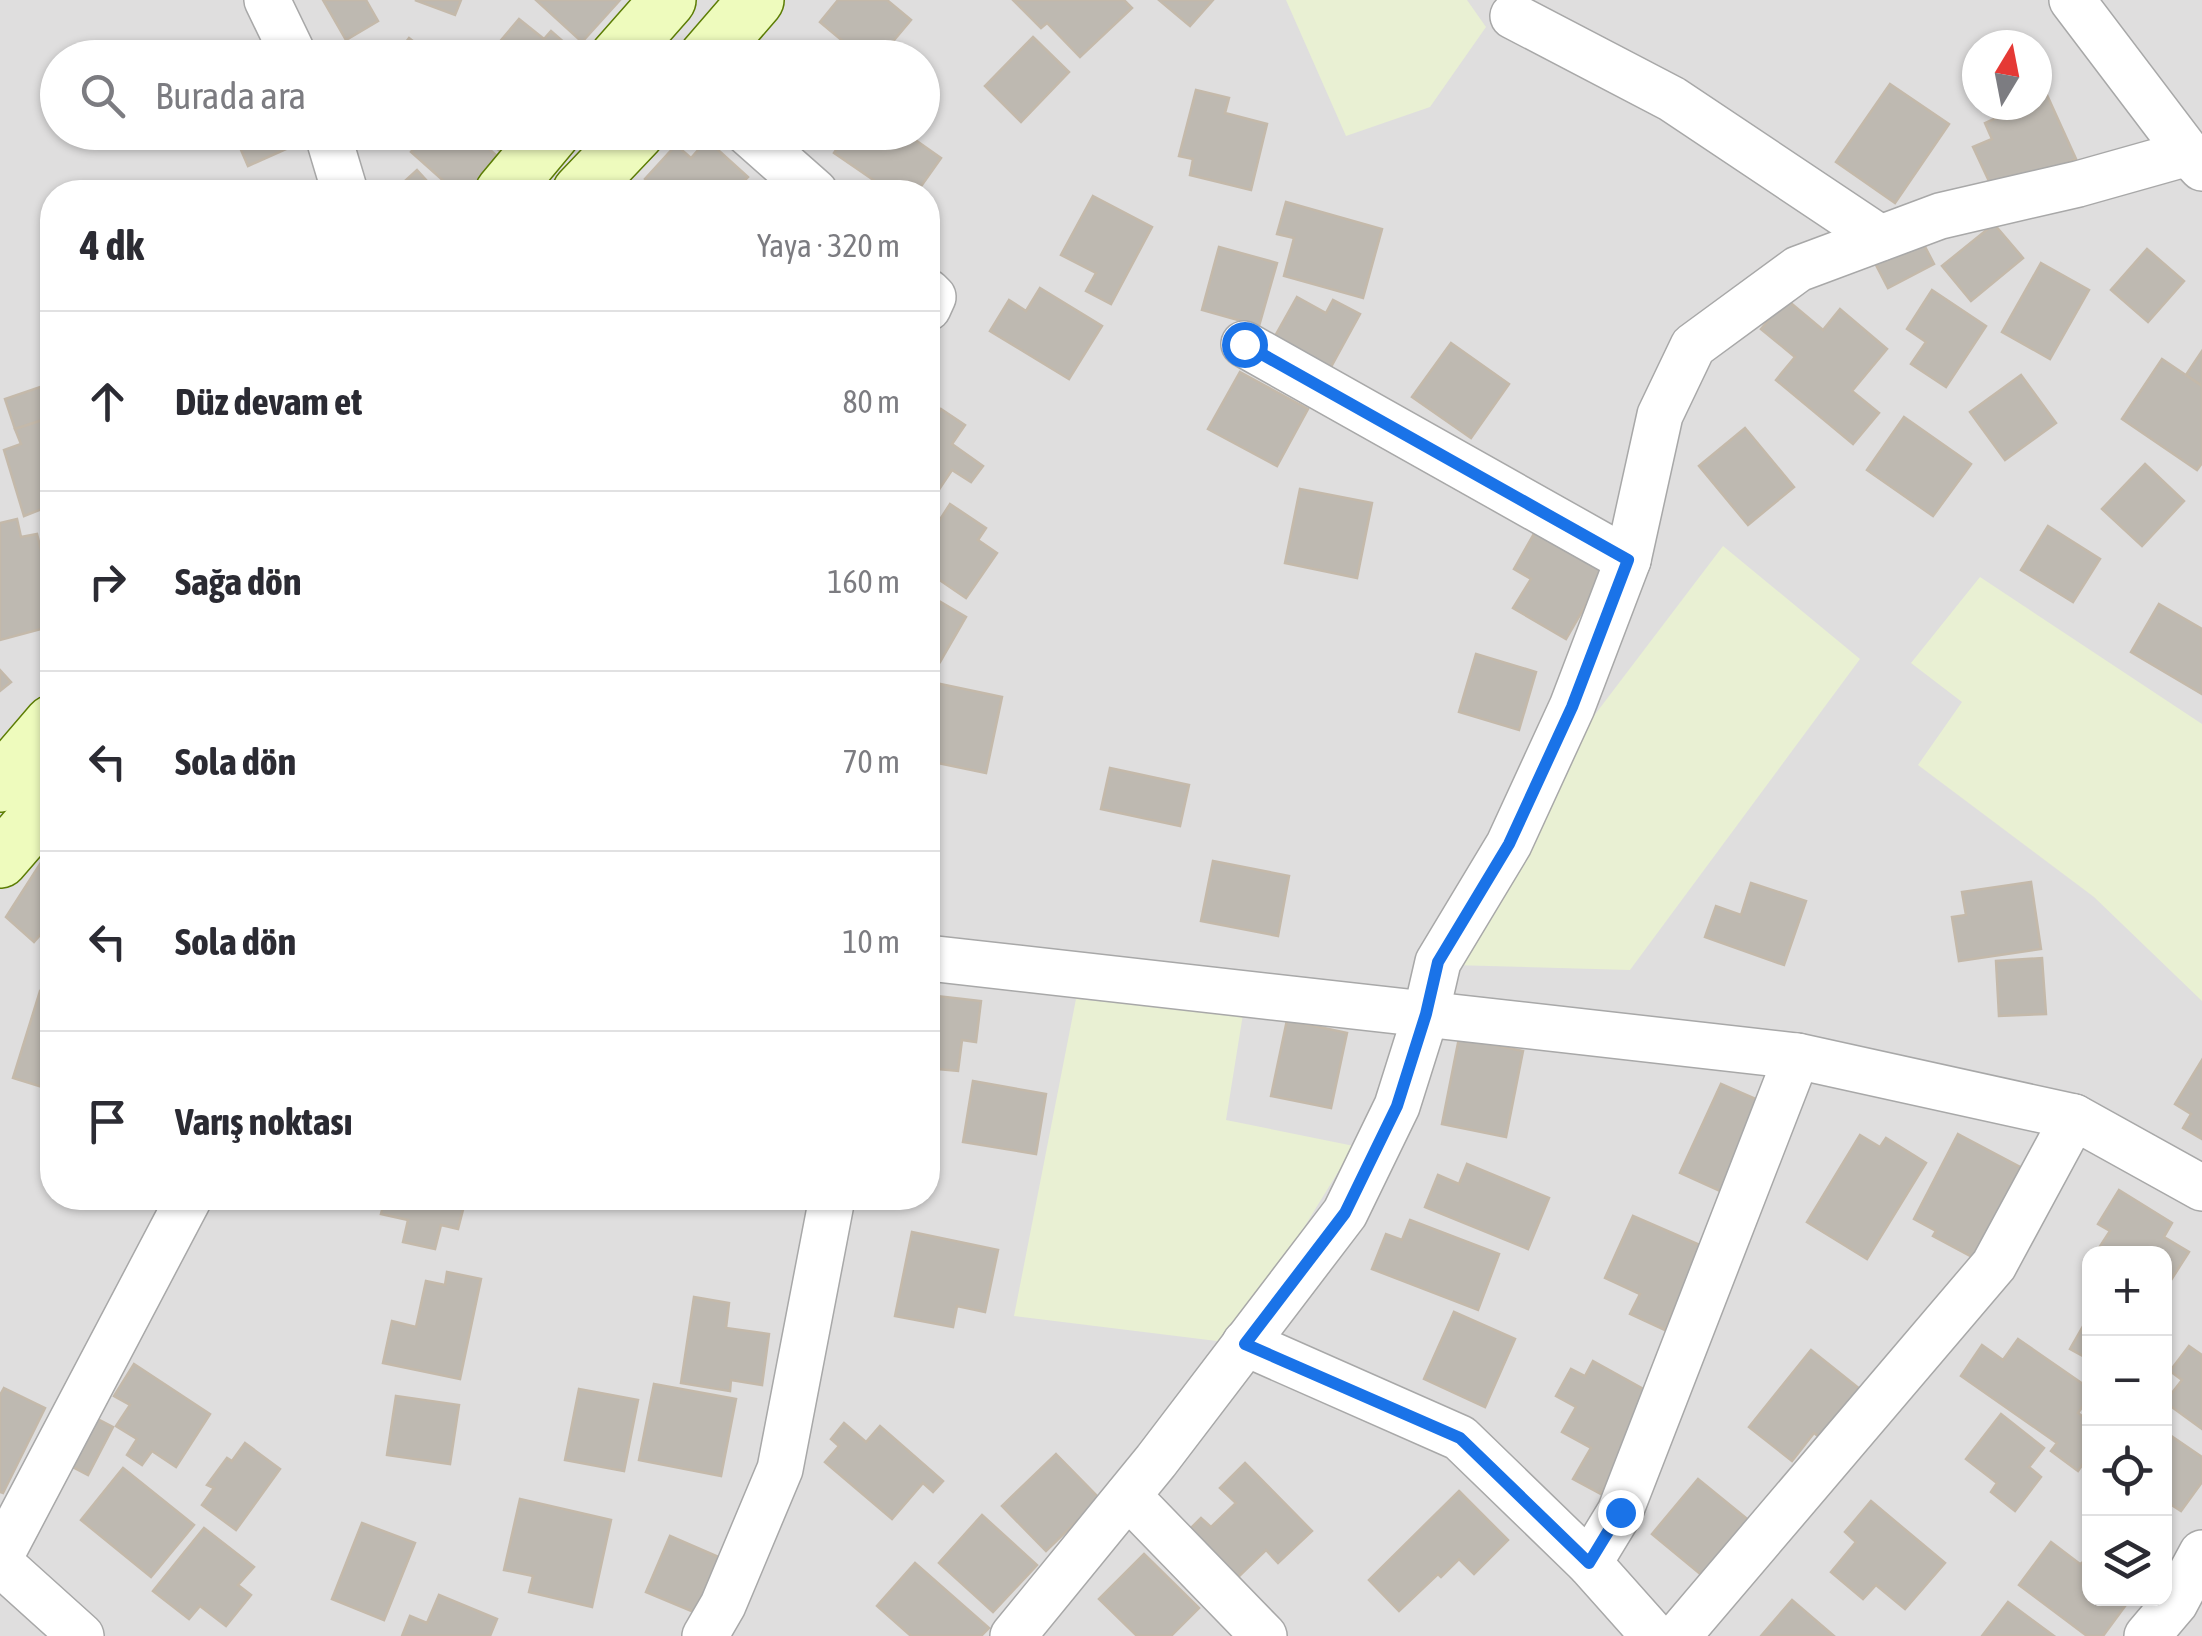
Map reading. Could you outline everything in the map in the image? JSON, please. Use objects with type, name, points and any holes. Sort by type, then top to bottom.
[{"type":"main road","points":[[633,40],[668,0]]},
{"type":"main road","points":[[722,40],[756,0]]},
{"type":"main road","points":[[514,180],[538,150]]},
{"type":"main road","points":[[591,180],[620,150]]},
{"type":"main road","points":[[22,822],[40,763]]},
{"type":"street","points":[[266,0],[286,40]]},
{"type":"street","points":[[1013,1636],[1128,1496],[1345,1213],[1397,1106],[1438,962],[1509,844],[1572,707],[1628,560],[1660,415],[1693,346],[1798,269],[1880,238],[1940,216],[2195,160],[2072,0]]},
{"type":"street","points":[[1513,16],[1672,99],[1880,238]]},
{"type":"street","points":[[332,150],[341,180]]},
{"type":"street","points":[[766,150],[800,180]]},
{"type":"street","points":[[1244,344],[1628,560]]},
{"type":"street","points":[[940,959],[1798,1056],[2074,1117],[2202,1188]]},
{"type":"street","points":[[1589,1563],[1620,1512],[1798,1056]]},
{"type":"street","points":[[1678,1636],[1994,1265],[2074,1117]]},
{"type":"street","points":[[81,1636],[0,1560],[184,1210]]},
{"type":"street","points":[[705,1636],[780,1470],[830,1210]]},
{"type":"street","points":[[1245,1344],[1460,1438],[1589,1563],[1654,1636]]},
{"type":"street","points":[[1128,1496],[1264,1636]]},
{"type":"street","points":[[2146,1636],[2175,1603],[2202,1553]]},
{"type":"shaded area","points":[[0,0],[2202,0],[2202,1636],[0,1636]]},
{"type":"green space","points":[[1286,0],[1467,0],[1486,27],[1430,107],[1346,136]]},
{"type":"green space","points":[[1723,546],[1860,659],[1630,970],[1452,965],[1584,729]]},
{"type":"green space","points":[[1980,577],[2202,724],[2202,1001],[2094,897],[1918,765],[1962,702],[1911,663]]},
{"type":"green space","points":[[1076,999],[1243,1014],[1226,1120],[1354,1146],[1233,1343],[1014,1316]]},
{"type":"building","points":[[323,0],[366,0],[378,21],[346,40]]},
{"type":"building","points":[[415,0],[461,0],[455,15]]},
{"type":"building","points":[[536,0],[620,0],[580,40]]},
{"type":"building","points":[[838,0],[887,0],[911,20],[894,40],[842,40],[820,22]]},
{"type":"building","points":[[1013,0],[1124,0],[1132,8],[1080,57],[1047,23],[1041,28]]},
{"type":"building","points":[[1159,0],[1213,0],[1190,26]]},
{"type":"building","points":[[519,19],[544,39],[551,31],[561,40],[501,40]]},
{"type":"building","points":[[1033,37],[1069,72],[1021,122],[985,86]]},
{"type":"building","points":[[1890,84],[1949,124],[1895,203],[1836,162]]},
{"type":"building","points":[[1196,90],[1229,98],[1225,113],[1267,124],[1251,190],[1190,175],[1193,159],[1179,156]]},
{"type":"building","points":[[2052,106],[2076,159],[1996,196],[1973,147],[1992,139],[1985,123],[2052,120]]},
{"type":"building","points":[[241,150],[284,150],[248,166]]},
{"type":"building","points":[[490,150],[505,163],[490,180],[442,180],[411,152]]},
{"type":"building","points":[[671,150],[682,150],[691,158],[698,150],[718,150],[748,177],[645,179]]},
{"type":"building","points":[[930,150],[941,158],[925,180],[873,180],[834,153]]},
{"type":"building","points":[[417,170],[426,180],[406,180]]},
{"type":"building","points":[[1093,196],[1152,227],[1111,304],[1086,291],[1096,273],[1061,255]]},
{"type":"building","points":[[1286,202],[1382,229],[1363,298],[1284,276],[1294,238],[1277,234]]},
{"type":"building","points":[[1994,224],[2023,258],[1971,301],[1942,266]]},
{"type":"building","points":[[1921,239],[1934,264],[1888,288],[1875,263]]},
{"type":"building","points":[[1219,247],[1277,263],[1259,326],[1202,310]]},
{"type":"building","points":[[2147,249],[2184,281],[2148,322],[2111,290]]},
{"type":"building","points":[[2041,263],[2089,290],[2050,359],[2002,332]]},
{"type":"building","points":[[1040,288],[1102,326],[1069,379],[990,331],[1009,300],[1026,311]]},
{"type":"building","points":[[1932,290],[1986,326],[1946,387],[1911,364],[1926,342],[1907,329]]},
{"type":"building","points":[[1297,297],[1326,313],[1333,300],[1360,314],[1326,376],[1270,345]]},
{"type":"building","points":[[1786,299],[1823,330],[1840,309],[1887,349],[1852,391],[1879,413],[1853,444],[1776,380],[1795,357],[1761,329]]},
{"type":"building","points":[[1451,343],[1509,384],[1471,438],[1412,397]]},
{"type":"building","points":[[2202,351],[2202,386],[2186,375]]},
{"type":"building","points":[[2162,359],[2202,386],[2202,463],[2197,470],[2122,419]]},
{"type":"building","points":[[1240,372],[1308,409],[1277,466],[1208,429]]},
{"type":"building","points":[[2021,375],[2056,423],[2005,460],[1970,412]]},
{"type":"building","points":[[40,387],[40,421],[15,429],[5,399]]},
{"type":"building","points":[[940,410],[965,425],[952,444],[983,466],[971,482],[952,470],[940,488]]},
{"type":"building","points":[[1904,417],[1971,464],[1933,516],[1867,470]]},
{"type":"building","points":[[40,421],[40,510],[24,516],[4,450],[21,444],[15,429]]},
{"type":"building","points":[[1745,428],[1794,487],[1748,525],[1699,466]]},
{"type":"building","points":[[2145,464],[2184,501],[2142,546],[2102,509]]},
{"type":"building","points":[[1300,489],[1372,503],[1357,578],[1285,563]]},
{"type":"building","points":[[950,504],[986,528],[978,540],[997,553],[966,598],[940,580],[940,519]]},
{"type":"building","points":[[17,519],[21,537],[37,534],[40,629],[0,640],[0,523]]},
{"type":"building","points":[[1539,525],[1609,565],[1566,639],[1513,608],[1531,579],[1514,569]]},
{"type":"building","points":[[2048,526],[2100,559],[2073,602],[2021,570]]},
{"type":"building","points":[[940,602],[966,617],[940,662]]},
{"type":"building","points":[[2159,604],[2202,629],[2202,694],[2131,652]]},
{"type":"building","points":[[1476,654],[1536,672],[1519,730],[1459,712]]},
{"type":"building","points":[[0,670],[11,682],[0,691]]},
{"type":"building","points":[[940,684],[1002,697],[986,773],[940,763]]},
{"type":"building","points":[[1110,768],[1189,785],[1180,826],[1101,809]]},
{"type":"building","points":[[1213,861],[1289,876],[1278,936],[1201,921]]},
{"type":"building","points":[[40,864],[40,935],[34,942],[6,917]]},
{"type":"building","points":[[2031,882],[2041,949],[1959,961],[1952,917],[1966,915],[1962,892]]},
{"type":"building","points":[[1751,883],[1806,901],[1784,965],[1705,937],[1716,906],[1741,915]]},
{"type":"building","points":[[2042,958],[2046,1014],[1999,1016],[1996,961]]},
{"type":"building","points":[[40,991],[40,1086],[13,1078]]},
{"type":"building","points":[[940,996],[981,1001],[976,1042],[962,1040],[958,1071],[940,1069]]},
{"type":"building","points":[[1287,1020],[1347,1033],[1331,1108],[1271,1096]]},
{"type":"building","points":[[1459,1038],[1523,1051],[1506,1137],[1442,1124]]},
{"type":"building","points":[[2202,1060],[2202,1139],[2183,1128],[2191,1114],[2175,1104]]},
{"type":"building","points":[[973,1081],[1046,1094],[1036,1154],[963,1142]]},
{"type":"building","points":[[1721,1084],[1758,1100],[1729,1195],[1680,1173]]},
{"type":"building","points":[[1958,1134],[2024,1169],[1976,1259],[1933,1236],[1936,1231],[1914,1219]]},
{"type":"building","points":[[1860,1135],[1880,1147],[1886,1138],[1926,1163],[1867,1259],[1807,1222]]},
{"type":"building","points":[[1467,1164],[1549,1198],[1528,1249],[1425,1207],[1438,1175],[1459,1184]]},
{"type":"building","points":[[2119,1190],[2172,1223],[2164,1237],[2189,1252],[2172,1279],[2172,1246],[2100,1246],[2110,1231],[2098,1224]]},
{"type":"building","points":[[382,1210],[463,1210],[458,1229],[441,1225],[435,1249],[403,1242],[408,1220],[381,1214]]},
{"type":"building","points":[[1633,1216],[1702,1246],[1665,1330],[1630,1314],[1640,1294],[1605,1278]]},
{"type":"building","points":[[1410,1220],[1499,1254],[1478,1310],[1372,1269],[1386,1234],[1402,1240]]},
{"type":"building","points":[[912,1232],[998,1250],[985,1312],[957,1306],[953,1327],[895,1316]]},
{"type":"building","points":[[447,1272],[481,1279],[460,1379],[383,1363],[392,1321],[416,1327],[426,1281],[445,1285]]},
{"type":"building","points":[[694,1297],[729,1303],[726,1328],[769,1334],[762,1385],[731,1380],[730,1391],[681,1383]]},
{"type":"building","points":[[1454,1312],[1515,1339],[1485,1407],[1424,1379]]},
{"type":"building","points":[[2082,1328],[2082,1356],[2070,1349]]},
{"type":"building","points":[[2018,1339],[2082,1383],[2082,1407],[2078,1413],[2082,1416],[2082,1465],[2078,1471],[2051,1451],[2057,1443],[1961,1376],[1982,1345],[2003,1360]]},
{"type":"building","points":[[2189,1346],[2202,1355],[2202,1429],[2172,1407],[2172,1393],[2182,1380],[2172,1368]]},
{"type":"building","points":[[1811,1350],[1866,1394],[1827,1443],[1814,1433],[1792,1461],[1749,1427]]},
{"type":"building","points":[[1593,1361],[1656,1396],[1601,1494],[1573,1479],[1591,1448],[1562,1432],[1576,1407],[1556,1396],[1571,1369],[1585,1376]]},
{"type":"building","points":[[134,1364],[210,1414],[176,1467],[152,1451],[142,1465],[127,1455],[137,1439],[116,1426],[130,1405],[114,1396]]},
{"type":"building","points":[[654,1384],[736,1399],[721,1476],[639,1460]]},
{"type":"building","points":[[4,1388],[45,1408],[3,1493],[0,1395]]},
{"type":"building","points":[[579,1389],[638,1400],[624,1471],[565,1460]]},
{"type":"building","points":[[396,1396],[459,1405],[450,1464],[387,1455]]},
{"type":"building","points":[[2001,1414],[2044,1448],[2029,1467],[2041,1477],[2015,1511],[1991,1492],[1997,1483],[1966,1459]]},
{"type":"building","points":[[90,1415],[113,1427],[88,1475],[65,1463]]},
{"type":"building","points":[[844,1423],[866,1442],[880,1426],[943,1481],[933,1492],[923,1483],[892,1519],[825,1462],[839,1446],[831,1439]]},
{"type":"building","points":[[2172,1436],[2202,1457],[2202,1482],[2181,1511],[2172,1505]]},
{"type":"building","points":[[245,1443],[280,1469],[236,1530],[202,1505],[214,1488],[207,1485],[227,1458],[232,1461]]},
{"type":"building","points":[[1056,1454],[1100,1499],[1046,1551],[1002,1506]]},
{"type":"building","points":[[1245,1463],[1312,1531],[1278,1563],[1266,1550],[1231,1584],[1183,1536],[1201,1518],[1211,1527],[1236,1503],[1220,1488]]},
{"type":"building","points":[[123,1468],[194,1525],[151,1577],[81,1520]]},
{"type":"building","points":[[1698,1479],[1757,1527],[1710,1582],[1652,1534]]},
{"type":"building","points":[[1459,1491],[1508,1540],[1474,1574],[1459,1559],[1399,1611],[1369,1580]]},
{"type":"building","points":[[520,1499],[611,1520],[592,1607],[529,1592],[533,1576],[504,1570]]},
{"type":"building","points":[[1871,1501],[1945,1563],[1905,1609],[1876,1585],[1863,1599],[1831,1572],[1856,1542],[1845,1532]]},
{"type":"building","points":[[982,1515],[1037,1565],[993,1612],[939,1563]]},
{"type":"building","points":[[362,1523],[415,1543],[384,1620],[332,1599]]},
{"type":"building","points":[[204,1528],[254,1567],[238,1585],[251,1595],[226,1626],[200,1606],[189,1619],[153,1591]]},
{"type":"building","points":[[670,1536],[730,1562],[706,1617],[646,1592]]},
{"type":"building","points":[[2051,1542],[2082,1563],[2082,1606],[2125,1606],[2103,1636],[2087,1636],[2019,1585]]},
{"type":"building","points":[[1144,1554],[1199,1608],[1171,1636],[1137,1636],[1099,1599]]},
{"type":"building","points":[[915,1563],[989,1628],[981,1636],[911,1636],[877,1606]]},
{"type":"building","points":[[439,1595],[497,1619],[490,1636],[402,1636],[410,1616],[427,1623]]},
{"type":"building","points":[[1792,1600],[1834,1636],[1761,1636]]},
{"type":"building","points":[[2008,1602],[2054,1636],[1982,1636]]},
{"type":"route","points":[[1244,344],[1628,560],[1572,707],[1509,844],[1438,962],[1397,1106],[1345,1213],[1245,1344],[1460,1438],[1589,1563],[1620,1512]]}]
